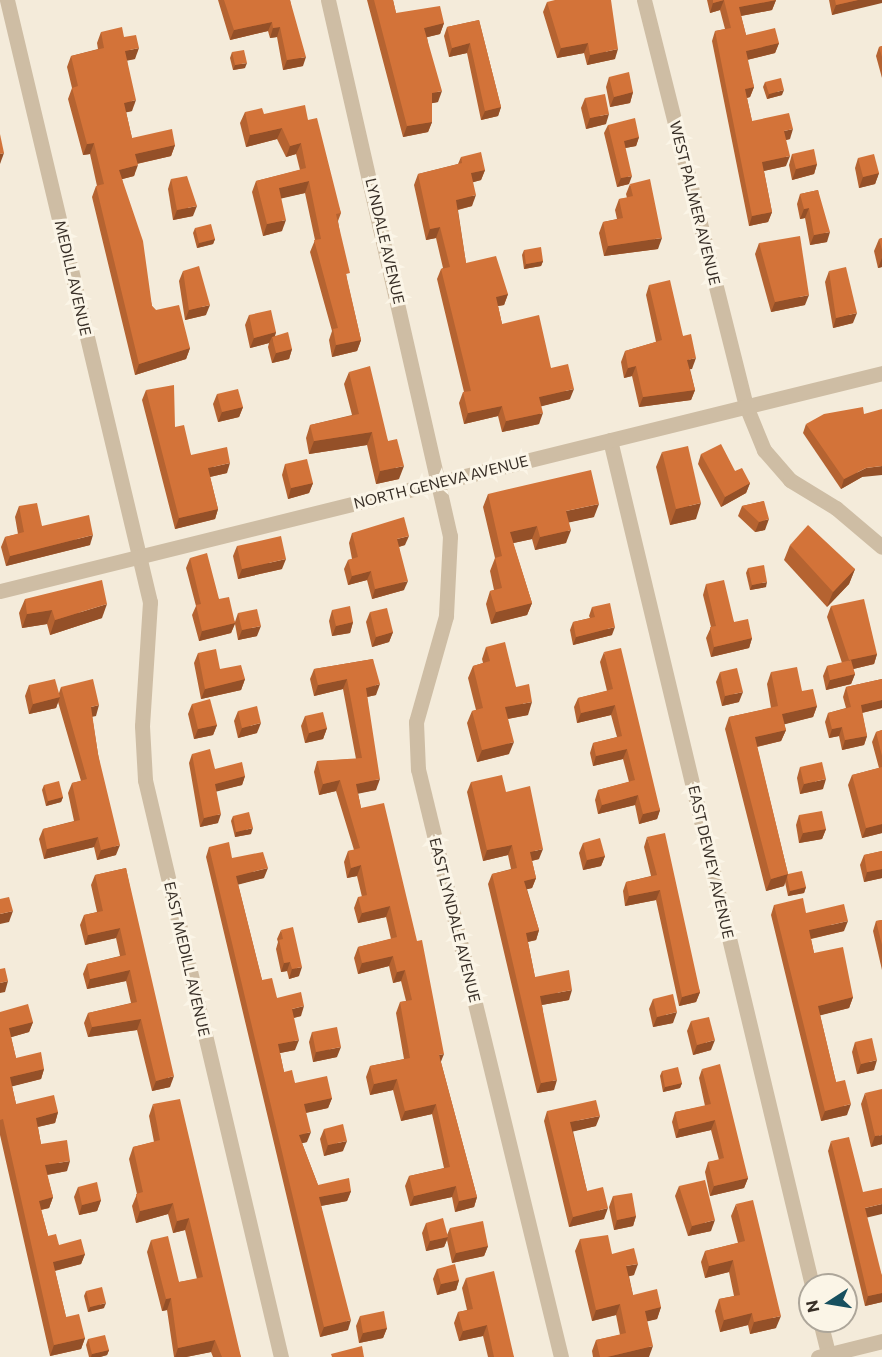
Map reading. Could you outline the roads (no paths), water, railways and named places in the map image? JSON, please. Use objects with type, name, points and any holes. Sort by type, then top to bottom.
[{"type":"street","name":"MEDILL AVENUE","points":[[7,0],[140,556]]},
{"type":"street","name":"LYNDALE AVENUE","points":[[328,0],[442,481]]},
{"type":"street","name":"WEST PALMER AVENUE","points":[[644,0],[746,406],[764,450],[790,480],[836,508],[882,547]]},
{"type":"street","name":"NORTH GENEVA AVENUE","points":[[0,591],[882,373]]},
{"type":"street","name":"EAST DEWEY AVENUE","points":[[610,440],[809,1273]]},
{"type":"street","name":"EAST LYNDALE AVENUE","points":[[442,481],[452,580],[416,722],[418,769],[561,1357]]},
{"type":"street","name":"EAST MEDILL AVENUE","points":[[140,556],[151,637],[142,726],[145,780],[281,1357]]},
{"type":"street","points":[[822,1333],[825,1356],[882,1341]]}]
